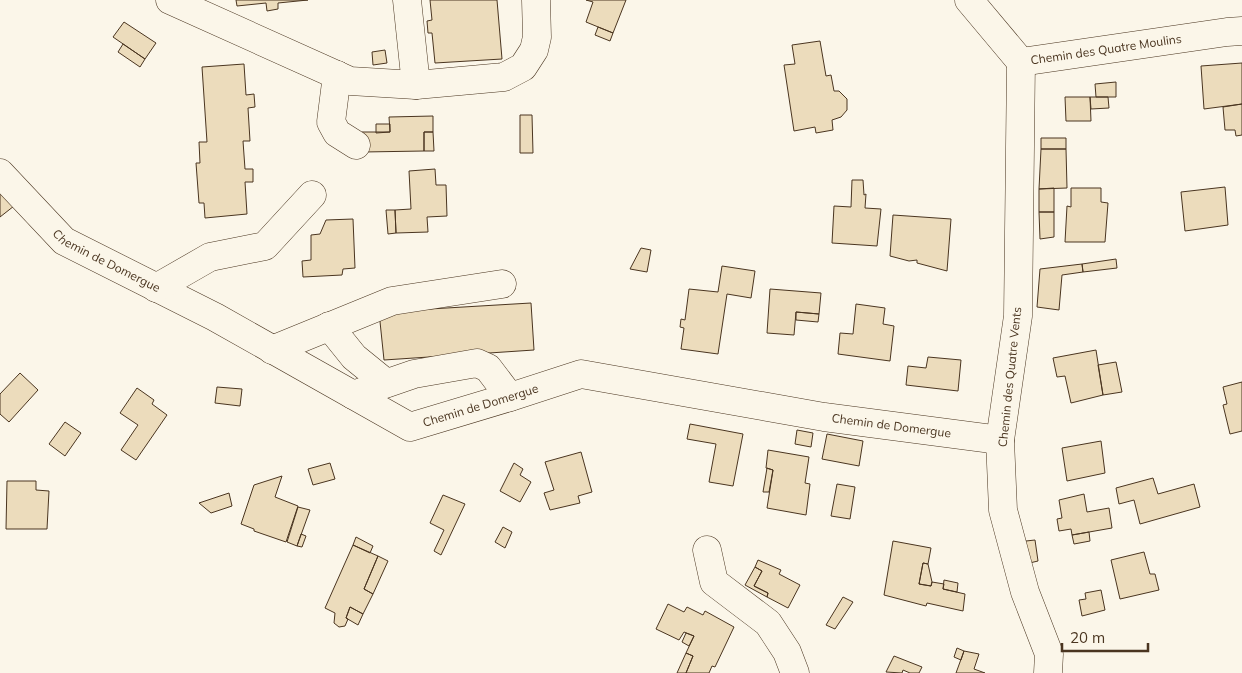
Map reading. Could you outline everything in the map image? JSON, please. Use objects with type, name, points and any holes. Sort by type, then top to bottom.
[{"type":"street","points":[[170,0],[350,82],[416,85],[504,77],[523,67],[534,50],[537,37],[536,0]]},
{"type":"street","points":[[407,0],[416,85]]},
{"type":"street","name":"Chemin des Quatre Moulins","points":[[969,0],[1021,62],[1242,31]]},
{"type":"street","name":"Chemin des Quatre Vents","points":[[1021,62],[1018,316],[1000,440],[1003,510],[1025,592],[1048,664]]},
{"type":"street","points":[[336,75],[331,122],[337,133],[356,144]]},
{"type":"street","name":"Chemin de Domergue","points":[[0,172],[64,241],[215,318],[410,427],[581,374],[824,416],[1000,440]]},
{"type":"street","points":[[156,288],[210,257],[265,246],[312,195]]},
{"type":"street","points":[[272,350],[392,301],[502,284]]},
{"type":"street","points":[[330,326],[354,357],[386,383]]},
{"type":"street","points":[[353,395],[414,374],[477,363],[488,368],[510,397]]},
{"type":"street","points":[[707,550],[714,582],[768,623],[786,652],[795,673]]},
{"type":"building","points":[[236,0],[308,0],[278,3],[278,9],[267,11],[266,3],[237,6]]},
{"type":"building","points":[[430,0],[497,0],[502,59],[435,63],[432,33],[428,33],[427,21],[432,20]]},
{"type":"building","points":[[586,0],[626,0],[613,33],[586,22],[593,2]]},
{"type":"building","points":[[124,22],[156,43],[145,59],[113,37]]},
{"type":"building","points":[[598,27],[613,33],[610,41],[595,35]]},
{"type":"building","points":[[820,41],[826,76],[831,75],[834,91],[839,91],[847,99],[847,110],[841,117],[832,120],[833,130],[816,133],[815,127],[794,131],[784,65],[795,64],[792,45]]},
{"type":"building","points":[[123,44],[145,59],[140,67],[118,52]]},
{"type":"building","points":[[385,50],[387,63],[373,65],[372,52]]},
{"type":"building","points":[[1242,63],[1242,104],[1204,109],[1201,66]]},
{"type":"building","points":[[244,64],[246,95],[254,94],[255,107],[248,108],[250,141],[243,141],[245,169],[253,169],[253,182],[245,182],[247,214],[205,218],[204,203],[199,203],[196,163],[200,163],[199,142],[207,142],[202,67]]},
{"type":"building","points":[[1116,82],[1116,97],[1096,97],[1095,84]]},
{"type":"building","points":[[1065,97],[1090,97],[1091,121],[1066,121]]},
{"type":"building","points":[[1090,97],[1108,97],[1109,108],[1091,109]]},
{"type":"building","points":[[1242,104],[1242,135],[1236,136],[1235,130],[1225,130],[1223,107]]},
{"type":"building","points":[[520,115],[532,115],[533,153],[520,153]]},
{"type":"building","points":[[433,116],[433,132],[424,132],[424,151],[363,152],[362,132],[390,132],[389,117]]},
{"type":"building","points":[[376,124],[390,124],[390,132],[376,133]]},
{"type":"building","points":[[424,132],[433,132],[434,151],[424,151]]},
{"type":"building","points":[[1041,138],[1066,138],[1066,149],[1041,149]]},
{"type":"building","points":[[1041,149],[1066,149],[1067,188],[1039,189]]},
{"type":"building","points":[[435,169],[436,185],[446,185],[447,216],[427,217],[428,232],[396,233],[395,210],[411,209],[409,171]]},
{"type":"building","points":[[852,180],[863,180],[864,195],[866,194],[865,208],[881,209],[877,246],[832,243],[834,206],[851,207]]},
{"type":"building","points":[[1225,187],[1228,225],[1185,231],[1181,192]]},
{"type":"building","points":[[1054,188],[1054,212],[1039,212],[1039,189]]},
{"type":"building","points":[[1071,188],[1101,188],[1101,202],[1108,203],[1105,242],[1065,242],[1067,206],[1071,207]]},
{"type":"building","points":[[0,189],[14,206],[0,217]]},
{"type":"building","points":[[386,210],[395,210],[396,233],[388,234]]},
{"type":"building","points":[[1039,212],[1054,212],[1054,237],[1040,239]]},
{"type":"building","points":[[893,215],[951,219],[947,271],[917,263],[917,260],[909,261],[890,256]]},
{"type":"building","points":[[353,219],[355,268],[343,269],[342,275],[303,277],[302,261],[311,260],[311,235],[320,234],[326,220]]},
{"type":"building","points":[[641,248],[651,250],[647,272],[630,269]]},
{"type":"building","points":[[1116,259],[1117,268],[1083,272],[1082,264]]},
{"type":"building","points":[[1082,264],[1083,272],[1062,275],[1059,310],[1037,307],[1040,269]]},
{"type":"building","points":[[722,266],[755,271],[751,298],[727,294],[718,354],[681,349],[684,328],[680,327],[681,319],[685,320],[689,289],[718,292]]},
{"type":"building","points":[[770,289],[821,293],[819,314],[796,312],[794,335],[767,333]]},
{"type":"building","points":[[531,303],[534,350],[384,360],[379,312]]},
{"type":"building","points":[[856,304],[885,308],[883,324],[894,326],[890,361],[838,354],[840,333],[853,334]]},
{"type":"building","points":[[796,312],[819,314],[818,322],[796,320]]},
{"type":"building","points":[[1096,350],[1103,395],[1071,403],[1065,376],[1057,377],[1053,358]]},
{"type":"building","points":[[928,357],[961,360],[958,391],[906,385],[908,366],[926,368]]},
{"type":"building","points":[[1116,362],[1122,392],[1103,395],[1098,365]]},
{"type":"building","points":[[20,373],[38,390],[9,422],[0,414],[0,394]]},
{"type":"building","points":[[1242,382],[1242,431],[1230,434],[1223,405],[1227,404],[1223,387]]},
{"type":"building","points":[[217,387],[242,389],[240,406],[215,403]]},
{"type":"building","points":[[137,388],[154,400],[152,404],[167,415],[136,460],[121,450],[138,425],[120,413]]},
{"type":"building","points":[[65,422],[81,433],[65,456],[49,444]]},
{"type":"building","points":[[690,424],[743,434],[733,486],[709,482],[716,444],[687,439]]},
{"type":"building","points":[[797,430],[813,433],[811,447],[795,444]]},
{"type":"building","points":[[827,434],[863,441],[859,466],[822,459]]},
{"type":"building","points":[[1101,441],[1105,473],[1067,481],[1062,448]]},
{"type":"building","points":[[768,450],[809,457],[805,483],[810,484],[806,515],[767,508],[773,470],[766,468]]},
{"type":"building","points":[[581,452],[592,492],[578,496],[580,503],[550,510],[544,493],[554,490],[545,462]]},
{"type":"building","points":[[330,463],[335,479],[313,485],[308,469]]},
{"type":"building","points":[[514,463],[523,469],[520,475],[531,482],[520,502],[500,491]]},
{"type":"building","points":[[767,468],[773,470],[769,492],[763,492]]},
{"type":"building","points":[[282,476],[275,497],[298,506],[286,542],[254,531],[254,529],[241,524],[254,485]]},
{"type":"building","points":[[1153,478],[1158,494],[1194,484],[1200,507],[1140,524],[1134,500],[1119,504],[1116,488]]},
{"type":"building","points":[[7,481],[36,481],[36,490],[49,491],[47,529],[6,529]]},
{"type":"building","points":[[837,484],[855,487],[850,519],[831,516]]},
{"type":"building","points":[[229,493],[232,506],[211,513],[199,503]]},
{"type":"building","points":[[1084,494],[1087,512],[1109,508],[1112,528],[1072,535],[1071,529],[1059,531],[1057,519],[1062,518],[1059,500]]},
{"type":"building","points":[[443,495],[465,504],[441,555],[434,551],[444,530],[430,523]]},
{"type":"building","points":[[298,507],[310,510],[297,546],[287,542]]},
{"type":"building","points":[[503,527],[512,532],[505,548],[495,542]]},
{"type":"building","points":[[1089,532],[1090,541],[1074,544],[1072,535]]},
{"type":"building","points":[[301,534],[306,536],[302,547],[297,546]]},
{"type":"building","points":[[356,537],[373,546],[370,553],[353,545]]},
{"type":"building","points":[[1035,540],[1038,561],[1021,565],[1017,542]]},
{"type":"building","points":[[893,541],[931,548],[928,564],[923,563],[919,584],[931,586],[932,582],[944,584],[943,589],[965,594],[963,611],[927,603],[926,606],[884,595]]},
{"type":"building","points":[[353,545],[378,556],[364,589],[373,594],[363,614],[350,607],[345,626],[339,627],[334,623],[335,613],[325,608]]},
{"type":"building","points":[[1144,552],[1150,574],[1155,574],[1159,590],[1120,599],[1111,560]]},
{"type":"building","points":[[378,556],[388,561],[373,594],[364,589]]},
{"type":"building","points":[[758,560],[781,570],[779,574],[800,585],[788,608],[767,597],[768,593],[754,586],[762,571],[755,567]]},
{"type":"building","points":[[923,563],[928,564],[932,582],[931,586],[919,584]]},
{"type":"building","points":[[755,567],[762,571],[754,586],[768,593],[767,597],[745,585]]},
{"type":"building","points":[[944,580],[958,583],[957,592],[943,589]]},
{"type":"building","points":[[1101,590],[1105,610],[1082,616],[1079,600],[1086,599],[1085,593]]},
{"type":"building","points":[[843,597],[853,602],[835,629],[826,625]]},
{"type":"building","points":[[668,604],[684,612],[687,607],[703,615],[705,611],[734,627],[715,667],[712,666],[709,673],[686,673],[693,656],[686,653],[694,636],[684,632],[679,640],[656,629]]},
{"type":"building","points":[[350,607],[363,614],[358,625],[346,618]]},
{"type":"building","points":[[686,633],[694,636],[689,646],[682,642]]},
{"type":"building","points":[[957,648],[964,651],[961,660],[954,657]]},
{"type":"building","points":[[964,651],[979,654],[974,669],[985,673],[956,673]]},
{"type":"building","points":[[686,653],[693,656],[686,673],[677,673]]},
{"type":"building","points":[[894,656],[922,667],[919,673],[910,673],[903,670],[902,673],[886,672]]}]
